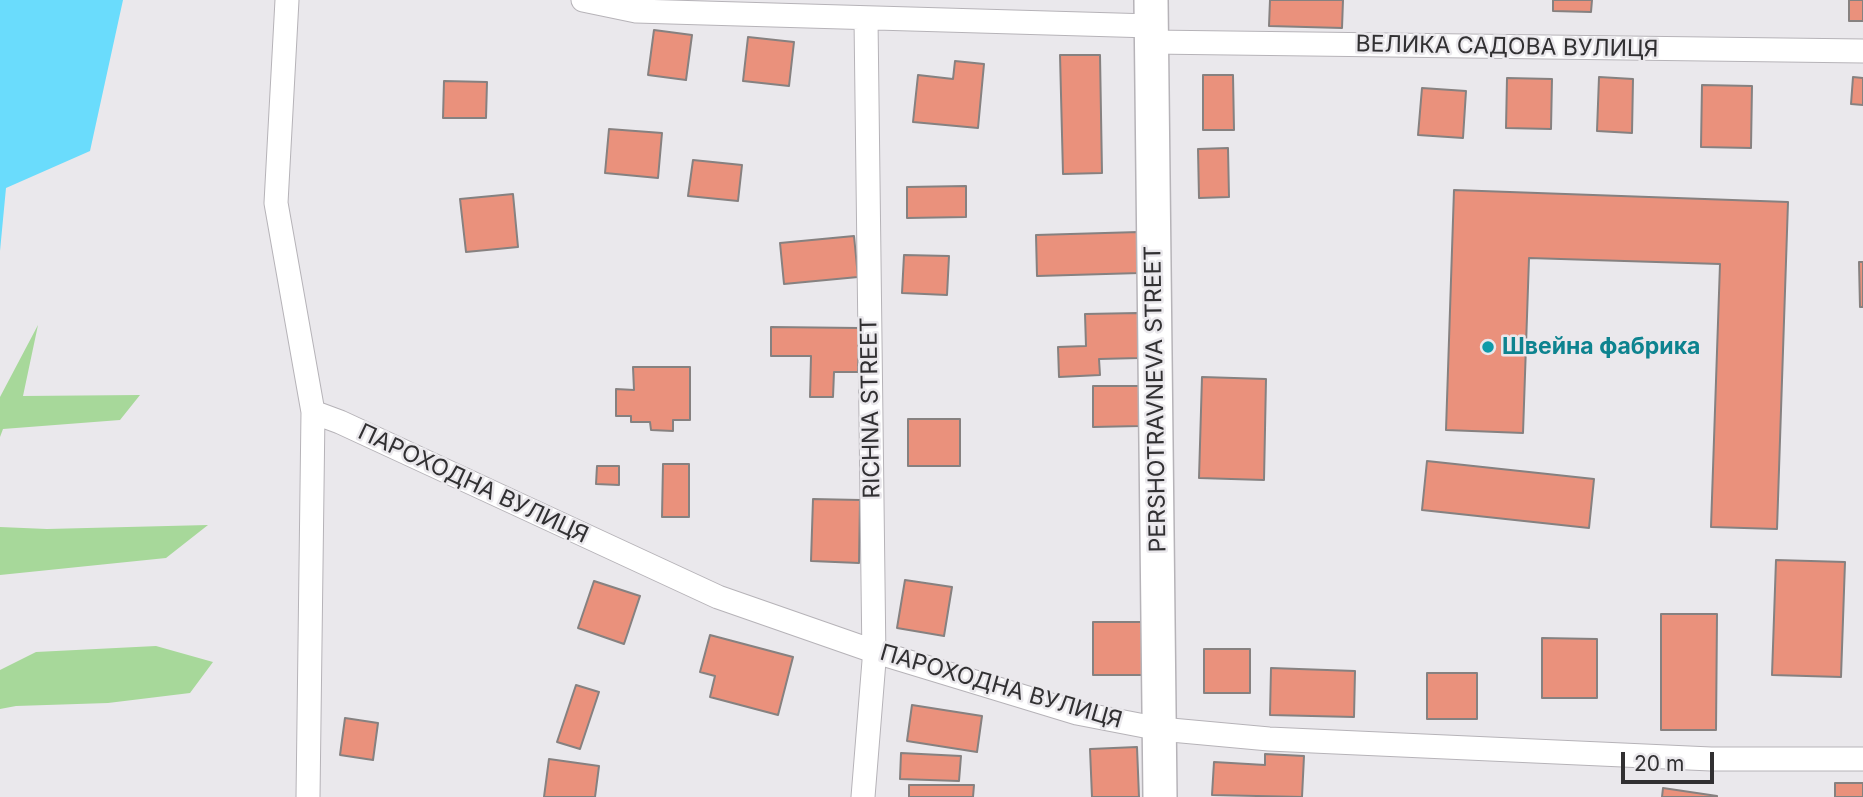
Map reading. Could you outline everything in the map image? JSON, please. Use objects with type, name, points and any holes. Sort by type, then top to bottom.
[{"type":"street","points":[[287,0],[276,203],[313,412],[308,797]]},
{"type":"street","name":"ВЕЛИКА САДОВА ВУЛИЦЯ","points":[[583,0],[636,11],[866,19],[1151,23],[1863,51]]},
{"type":"street","name":"RICHNA STREET","points":[[863,797],[873,651],[866,19]]},
{"type":"street","name":"PERSHOTRAVNEVA STREET","points":[[1151,23],[1160,797]]},
{"type":"street","name":"ПАРОХОДНА ВУЛИЦЯ","points":[[313,412],[340,422],[718,597],[873,651],[1077,713],[1160,729],[1269,739],[1698,759],[1863,759]]},
{"type":"green space","points":[[38,325],[23,396],[140,395],[120,420],[3,429],[0,437],[0,397]]},
{"type":"green space","points":[[208,525],[166,558],[0,575],[0,527],[47,529]]},
{"type":"green space","points":[[156,646],[213,662],[190,693],[108,703],[16,706],[0,709],[0,670],[36,652]]},
{"type":"water","points":[[0,0],[123,0],[90,151],[6,188],[0,251]]},
{"type":"building","points":[[1270,0],[1343,0],[1342,28],[1269,26]]},
{"type":"building","points":[[1553,0],[1592,0],[1591,12],[1553,11]]},
{"type":"building","points":[[1849,0],[1863,0],[1863,21],[1849,21]]},
{"type":"building","points":[[654,30],[692,35],[686,80],[648,75]]},
{"type":"building","points":[[748,37],[794,42],[789,86],[743,81]]},
{"type":"building","points":[[1060,55],[1100,55],[1102,173],[1063,174]]},
{"type":"building","points":[[955,61],[984,64],[978,128],[913,122],[918,75],[953,79]]},
{"type":"building","points":[[1203,75],[1233,75],[1234,130],[1203,130]]},
{"type":"building","points":[[1599,77],[1633,79],[1632,133],[1597,131]]},
{"type":"building","points":[[1853,77],[1863,78],[1863,105],[1851,104]]},
{"type":"building","points":[[1507,78],[1552,79],[1551,129],[1506,128]]},
{"type":"building","points":[[444,81],[487,82],[486,118],[443,118]]},
{"type":"building","points":[[1702,85],[1752,86],[1751,148],[1701,147]]},
{"type":"building","points":[[1422,88],[1466,91],[1463,138],[1418,135]]},
{"type":"building","points":[[609,129],[662,133],[658,178],[605,173]]},
{"type":"building","points":[[1228,148],[1229,197],[1199,198],[1198,149]]},
{"type":"building","points":[[693,160],[742,165],[738,201],[688,196]]},
{"type":"building","points":[[966,186],[966,217],[907,218],[907,187]]},
{"type":"building","name":"Швейна фабрика","points":[[1454,190],[1788,202],[1777,529],[1711,527],[1720,264],[1529,258],[1523,433],[1446,430]]},
{"type":"building","points":[[513,194],[518,247],[466,252],[460,199]]},
{"type":"building","points":[[1139,232],[1140,273],[1037,276],[1036,235]]},
{"type":"building","points":[[854,236],[858,277],[784,284],[780,243]]},
{"type":"building","points":[[904,255],[949,256],[947,295],[902,293]]},
{"type":"building","points":[[1859,262],[1863,262],[1863,307],[1860,307]]},
{"type":"building","points":[[1138,313],[1139,358],[1099,359],[1100,375],[1059,377],[1058,347],[1086,346],[1085,314]]},
{"type":"building","points":[[771,327],[859,328],[858,372],[834,372],[833,397],[810,397],[811,356],[771,356]]},
{"type":"building","points":[[633,367],[690,367],[690,420],[673,420],[673,431],[651,430],[650,422],[631,422],[631,416],[616,416],[616,389],[634,390]]},
{"type":"building","points":[[1202,377],[1266,379],[1264,480],[1199,478]]},
{"type":"building","points":[[1093,386],[1139,386],[1140,426],[1093,427]]},
{"type":"building","points":[[908,419],[960,419],[960,466],[908,466]]},
{"type":"building","points":[[1427,461],[1594,479],[1589,528],[1422,510]]},
{"type":"building","points":[[663,464],[689,464],[689,517],[662,517]]},
{"type":"building","points":[[597,466],[619,466],[619,485],[596,484]]},
{"type":"building","points":[[813,499],[860,500],[859,563],[811,561]]},
{"type":"building","points":[[1776,560],[1845,562],[1841,677],[1772,675]]},
{"type":"building","points":[[905,580],[952,587],[944,636],[897,628]]},
{"type":"building","points":[[594,581],[640,596],[624,644],[578,628]]},
{"type":"building","points":[[1661,614],[1717,614],[1716,730],[1661,730]]},
{"type":"building","points":[[1093,622],[1145,622],[1145,675],[1093,675]]},
{"type":"building","points":[[710,635],[793,657],[778,715],[710,697],[715,676],[700,672]]},
{"type":"building","points":[[1542,638],[1597,639],[1597,698],[1542,698]]},
{"type":"building","points":[[1204,649],[1250,649],[1250,693],[1204,693]]},
{"type":"building","points":[[1271,668],[1355,671],[1354,717],[1270,715]]},
{"type":"building","points":[[1427,673],[1477,673],[1477,719],[1427,719]]},
{"type":"building","points":[[576,685],[599,692],[580,749],[557,742]]},
{"type":"building","points":[[912,705],[982,716],[977,752],[907,741]]},
{"type":"building","points":[[345,718],[378,723],[373,760],[340,755]]},
{"type":"building","points":[[1137,747],[1139,797],[1092,797],[1090,749]]},
{"type":"building","points":[[901,753],[961,756],[959,781],[900,779]]},
{"type":"building","points":[[1265,754],[1304,756],[1302,797],[1212,795],[1214,762],[1265,765]]},
{"type":"building","points":[[549,759],[599,766],[595,797],[544,797]]},
{"type":"building","points":[[1835,783],[1863,783],[1863,797],[1835,797]]},
{"type":"building","points":[[909,785],[974,785],[973,797],[909,797]]},
{"type":"building","points":[[1663,788],[1717,796],[1717,797],[1662,797]]},
{"type":"place","name":"Швейна фабрика","points":[[1488,347]]}]
